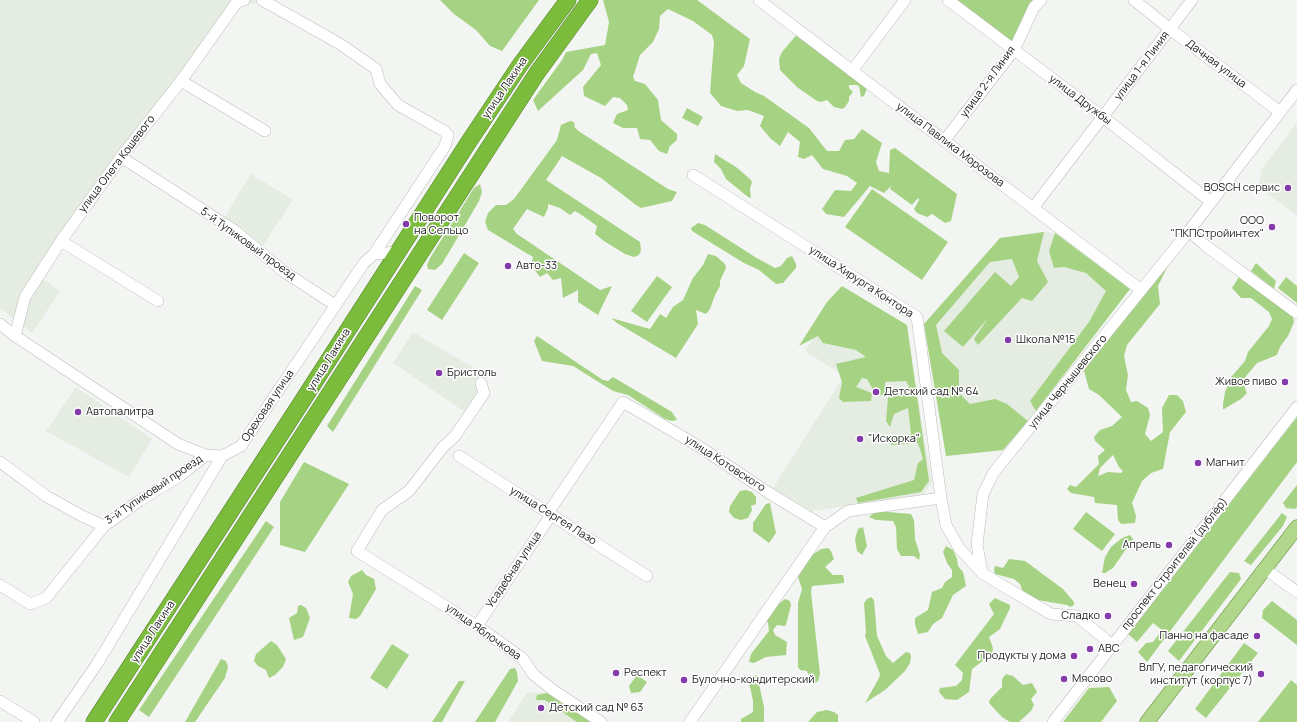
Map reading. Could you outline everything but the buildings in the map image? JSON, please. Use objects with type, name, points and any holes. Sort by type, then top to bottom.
[{"type":"highway","name":"улица Лакина","points":[[94,722],[516,72],[568,0]]},
{"type":"highway","name":"улица Лакина","points":[[117,722],[537,73],[590,0]]},
{"type":"main road","points":[[1147,722],[1297,527]]},
{"type":"street","name":"Ореховая улица","points":[[222,456],[241,446],[364,263],[374,254],[445,146],[448,135],[444,131],[398,105],[380,84],[376,69],[340,44],[262,0]]},
{"type":"street","name":"улица Павлика Морозова","points":[[759,0],[1140,290]]},
{"type":"street","points":[[852,71],[905,0]]},
{"type":"street","name":"улица Дружбы","points":[[948,0],[1103,117],[1211,202]]},
{"type":"street","name":"улица 2-я Линия","points":[[944,141],[1014,50],[1034,7],[1041,0]]},
{"type":"street","name":"Дачная улица","points":[[1134,0],[1280,112]]},
{"type":"street","name":"улица 1-я Линия","points":[[1033,208],[1192,0]]},
{"type":"street","name":"улица Олега Кошевого","points":[[15,336],[24,297],[61,241],[121,157],[181,81],[241,1]]},
{"type":"street","points":[[181,81],[265,131]]},
{"type":"street","name":"улица Чернышевского","points":[[982,573],[977,545],[983,494],[994,472],[1037,421],[1140,290],[1189,231],[1297,90]]},
{"type":"street","name":"5-й Тупиковый проезд","points":[[121,157],[234,230],[283,271],[335,305]]},
{"type":"street","name":"улица Хирурга Контора","points":[[693,175],[917,317],[941,498]]},
{"type":"street","points":[[1189,231],[1206,246],[1297,314]]},
{"type":"street","points":[[61,241],[158,300]]},
{"type":"street","points":[[374,254],[398,252]]},
{"type":"street","points":[[0,324],[15,336],[178,444],[206,455],[222,456],[96,664],[57,722]]},
{"type":"street","name":"улица Яблочкова","points":[[481,383],[484,393],[455,436],[444,447],[409,491],[382,510],[357,551],[477,626],[522,658],[534,675],[553,690],[601,722]]},
{"type":"street","name":"Усадебная улица","points":[[477,626],[623,402]]},
{"type":"street","name":"улица Котовского","points":[[623,402],[700,447],[825,528]]},
{"type":"street","name":"проспект Строителей (дублёр)","points":[[1053,722],[1297,407]]},
{"type":"street","name":"3-й Тупиковый проезд","points":[[0,462],[46,496],[82,516],[104,526],[138,501],[181,475],[206,455]]},
{"type":"street","name":"улица Сергея Лазо","points":[[459,456],[647,576]]},
{"type":"street","points":[[690,722],[825,528],[848,511],[941,498],[946,526],[959,548],[982,573],[1051,614],[1077,616],[1112,645]]},
{"type":"street","points":[[0,585],[30,604],[46,598],[104,526]]},
{"type":"street","points":[[1265,569],[1297,592]]},
{"type":"street","points":[[0,701],[34,722]]},
{"type":"shaded area","points":[[0,0],[265,0],[240,7],[62,246],[43,279],[60,291],[32,333],[0,308]]},
{"type":"shaded area","points":[[1297,122],[1296,215],[1257,185],[1260,181],[1261,170]]},
{"type":"shaded area","points":[[251,174],[293,200],[262,247],[222,221]]},
{"type":"shaded area","name":"Школа №15","points":[[1044,232],[1055,233],[1130,289],[1031,417],[1003,450],[946,456],[924,324],[1000,238]]},
{"type":"shaded area","name":"Детский сад № 64","points":[[844,291],[906,329],[932,482],[924,494],[812,511],[773,488],[844,376],[805,351]]},
{"type":"shaded area","points":[[413,332],[487,376],[465,412],[393,363]]},
{"type":"shaded area","points":[[76,387],[152,439],[129,477],[46,431]]},
{"type":"shaded area","name":"Детский сад № 63","points":[[542,692],[586,722],[508,722],[527,693]]},
{"type":"green space","points":[[440,0],[539,0],[502,51],[490,46],[476,30],[454,14]]},
{"type":"green space","points":[[603,0],[697,0],[750,39],[744,66],[737,75],[741,83],[764,96],[809,128],[827,151],[839,151],[845,140],[854,139],[862,129],[882,143],[876,162],[879,171],[889,173],[890,150],[895,148],[957,194],[951,221],[945,223],[932,214],[927,217],[917,213],[914,209],[919,200],[918,198],[912,205],[890,189],[891,186],[884,193],[870,186],[844,217],[826,214],[822,209],[835,190],[851,191],[857,183],[847,176],[823,169],[812,155],[804,159],[798,157],[800,142],[788,132],[780,146],[771,139],[760,126],[764,116],[748,110],[737,111],[721,106],[710,93],[714,42],[712,35],[693,21],[668,9],[660,16],[659,29],[653,42],[640,55],[633,77],[635,81],[645,84],[658,100],[661,120],[677,134],[677,140],[670,146],[667,154],[659,151],[650,140],[640,139],[637,128],[623,128],[613,123],[617,114],[628,110],[627,105],[620,98],[613,97],[605,106],[584,96],[583,87],[601,65],[597,53],[591,54],[583,70],[538,111],[533,100],[562,60],[566,52],[605,45],[609,22]]},
{"type":"green space","points":[[951,0],[1034,0],[1012,47]]},
{"type":"green space","points":[[799,32],[868,86],[864,96],[861,97],[859,86],[849,85],[849,88],[853,92],[849,97],[849,101],[842,109],[834,107],[827,100],[821,102],[817,101],[797,87],[780,70],[779,59],[782,52]]},
{"type":"green space","points":[[687,108],[703,117],[698,126],[682,118]]},
{"type":"green space","points":[[570,121],[574,122],[575,128],[580,132],[668,189],[677,192],[672,201],[641,208],[601,178],[562,156],[546,180],[640,242],[641,250],[639,255],[634,257],[625,254],[604,241],[595,234],[597,226],[575,211],[570,215],[560,208],[548,204],[544,217],[527,209],[513,229],[517,234],[600,290],[612,286],[598,315],[578,302],[578,290],[563,298],[561,278],[553,280],[547,273],[540,277],[531,265],[533,257],[488,230],[485,222],[488,213],[496,205],[506,205],[514,199],[557,140],[561,125]]},
{"type":"green space","points":[[715,154],[736,167],[750,179],[752,182],[750,189],[751,198],[726,179],[721,169],[714,162]]},
{"type":"green space","points":[[480,184],[482,192],[479,201],[442,264],[435,270],[428,269],[427,265],[430,258],[474,188]]},
{"type":"green space","points":[[872,189],[948,242],[922,280],[845,227]]},
{"type":"green space","points":[[698,223],[705,225],[775,268],[781,266],[787,258],[792,256],[796,264],[796,268],[783,283],[776,284],[759,270],[744,263],[692,231],[691,228]]},
{"type":"green space","points":[[1044,232],[1037,261],[1048,282],[1032,301],[1022,298],[978,345],[974,339],[988,318],[963,347],[944,331],[995,272],[1011,286],[1019,277],[1012,259],[990,262],[936,325],[942,353],[959,370],[959,393],[970,404],[995,399],[1007,404],[1028,421],[1003,450],[946,456],[924,324],[1000,238]]},
{"type":"green space","points":[[1055,233],[1130,289],[1036,411],[1030,401],[1089,322],[1106,291],[1086,273],[1064,267],[1054,268],[1049,251]]},
{"type":"green space","points":[[1175,251],[1158,286],[1160,304],[1127,345],[1124,356],[1128,375],[1126,390],[1131,402],[1137,401],[1148,408],[1150,415],[1145,434],[1151,441],[1163,432],[1162,408],[1169,395],[1177,395],[1183,401],[1186,412],[1170,432],[1163,469],[1151,473],[1142,481],[1132,503],[1136,516],[1135,523],[1121,524],[1118,520],[1117,505],[1095,503],[1094,497],[1071,493],[1067,489],[1070,485],[1076,487],[1099,464],[1098,456],[1105,450],[1095,441],[1094,437],[1100,430],[1112,426],[1122,417],[1099,395],[1089,389],[1083,367]],"holes":[[[1113,455],[1119,467],[1123,471],[1121,473],[1108,472],[1098,476],[1100,468]]]},
{"type":"green space","points":[[464,253],[479,263],[442,320],[427,310]]},
{"type":"green space","points":[[708,254],[716,256],[725,264],[726,268],[710,309],[706,314],[696,310],[698,324],[676,358],[611,318],[650,329],[660,314],[666,318],[673,307],[683,300],[693,278],[703,265]]},
{"type":"green space","points":[[1256,263],[1276,281],[1274,289],[1251,271]]},
{"type":"green space","points":[[1240,275],[1293,317],[1294,322],[1277,355],[1257,363],[1242,381],[1247,393],[1241,399],[1223,409],[1225,392],[1232,376],[1245,361],[1248,352],[1269,326],[1272,319],[1269,312],[1251,298],[1241,298],[1232,288]]},
{"type":"green space","points":[[657,276],[672,287],[647,322],[631,311]]},
{"type":"green space","points":[[1286,277],[1297,286],[1297,303],[1278,288]]},
{"type":"green space","points":[[415,286],[422,290],[333,432],[327,426]]},
{"type":"green space","points":[[842,286],[907,325],[929,481],[921,492],[858,503],[856,498],[914,480],[918,463],[923,459],[918,443],[891,445],[891,439],[911,434],[908,408],[894,414],[890,427],[886,421],[888,397],[906,393],[909,386],[906,381],[885,382],[885,394],[881,395],[875,393],[867,379],[862,378],[856,387],[872,393],[871,401],[843,402],[839,398],[842,382],[836,364],[866,357],[856,350],[823,343],[818,336],[799,346],[827,302]]},
{"type":"green space","points":[[537,336],[603,380],[608,381],[613,377],[672,412],[677,420],[672,421],[665,419],[628,395],[613,391],[573,366],[542,361],[534,341]]},
{"type":"green space","points":[[1297,417],[1297,462],[1147,662],[1138,652],[1146,643],[1153,642],[1162,630],[1153,623],[1137,642],[1128,634]]},
{"type":"green space","points":[[304,462],[349,484],[305,552],[280,545],[280,502]]},
{"type":"green space","points":[[1297,485],[1297,507],[1295,509],[1286,508],[1283,503]]},
{"type":"green space","points":[[746,490],[752,492],[756,497],[756,504],[751,506],[752,510],[748,518],[741,520],[734,518],[729,512],[730,506],[740,491]]},
{"type":"green space","points":[[770,503],[776,533],[769,543],[753,531],[753,523],[766,504]]},
{"type":"green space","points":[[876,511],[911,514],[914,520],[915,539],[920,555],[919,560],[914,556],[901,556],[897,549],[896,527],[893,521],[876,520],[869,517]]},
{"type":"green space","points":[[1086,512],[1115,534],[1102,551],[1073,529]]},
{"type":"green space","points":[[1282,513],[1287,517],[1283,526],[1251,565],[1244,561]]},
{"type":"green space","points":[[266,521],[274,527],[149,717],[139,710]]},
{"type":"green space","points":[[863,527],[867,546],[862,555],[857,551],[855,539],[858,529]]},
{"type":"green space","points":[[1130,535],[1133,539],[1113,568],[1105,573],[1102,573],[1105,557],[1111,547],[1122,538]]},
{"type":"green space","points":[[946,546],[953,550],[958,566],[963,572],[966,586],[953,595],[942,618],[933,624],[928,632],[918,634],[915,618],[928,610],[932,592],[942,588],[945,582],[952,577],[952,570],[947,563],[943,552]]},
{"type":"green space","points":[[828,548],[834,559],[825,567],[833,575],[843,575],[844,583],[812,586],[811,592],[820,674],[818,681],[814,684],[811,681],[807,671],[800,670],[798,667],[798,603],[802,589],[798,577],[812,555],[821,549]]},
{"type":"green space","points":[[1009,559],[1025,561],[1063,589],[1074,602],[1074,605],[1070,607],[1067,605],[1038,600],[1023,592],[1020,584],[1014,579],[995,574],[995,566],[1003,568]]},
{"type":"green space","points":[[362,570],[366,575],[374,579],[376,589],[360,616],[356,619],[349,618],[353,594],[348,582],[351,576]]},
{"type":"green space","points":[[1230,572],[1239,573],[1241,579],[1179,661],[1168,651]]},
{"type":"green space","points":[[871,597],[874,600],[877,636],[886,656],[893,663],[906,652],[910,653],[911,657],[910,663],[905,671],[885,690],[865,703],[880,674],[865,636],[864,603]]},
{"type":"green space","points":[[995,598],[1010,605],[1010,608],[1000,629],[989,637],[993,648],[992,654],[972,669],[969,692],[957,700],[945,699],[939,692],[940,688],[956,686],[962,680],[963,673],[955,665],[994,614],[989,604]]},
{"type":"green space","points":[[785,599],[790,601],[791,605],[786,625],[777,625],[773,630],[775,635],[787,642],[786,655],[766,657],[754,663],[749,662],[751,654],[769,631],[766,620],[776,606]]},
{"type":"green space","points":[[1272,601],[1297,620],[1297,645],[1262,618],[1263,610]]},
{"type":"green space","points":[[301,605],[306,608],[310,618],[303,637],[294,640],[289,618],[297,613],[298,606]]},
{"type":"green space","points":[[271,641],[277,645],[286,659],[283,667],[275,675],[269,678],[266,670],[258,666],[254,661],[256,654]]},
{"type":"green space","points":[[1244,643],[1258,653],[1206,718],[1195,709]]},
{"type":"green space","points":[[392,644],[409,655],[387,689],[370,678]]},
{"type":"green space","points":[[221,659],[226,661],[228,667],[225,678],[195,722],[185,722]]},
{"type":"green space","points":[[515,668],[518,681],[495,722],[475,722],[510,669]]},
{"type":"green space","points":[[1006,674],[1013,676],[1023,685],[1032,683],[1037,692],[1031,699],[1034,705],[1031,711],[1019,722],[1010,722],[1002,717],[989,703],[990,699],[1002,687],[1002,679]]},
{"type":"green space","points":[[637,675],[647,682],[640,692],[631,693],[629,686]]},
{"type":"green space","points":[[757,675],[764,707],[764,722],[741,722],[741,719],[753,712],[753,701],[749,682],[752,676]]},
{"type":"green space","points":[[1291,680],[1297,685],[1297,722],[1258,722]]},
{"type":"green space","points":[[459,681],[465,681],[442,722],[432,722]]},
{"type":"green space","points":[[1109,687],[1117,701],[1101,722],[1063,722],[1089,688]]},
{"type":"green space","points":[[547,693],[594,722],[577,722],[545,700],[536,700],[537,695]]},
{"type":"green space","points":[[827,710],[838,715],[838,722],[808,722],[817,712]]},
{"type":"place","name":"BOSCH сервис","points":[[1288,188]]},
{"type":"place","name":"Поворот на Сельцо","points":[[406,224]]},
{"type":"place","name":"ООО \"ПКПСтройинтех\"","points":[[1272,227]]},
{"type":"place","name":"Авто-33","points":[[508,266]]},
{"type":"place","name":"Школа №15","points":[[1008,340]]},
{"type":"place","name":"Бристоль","points":[[439,373]]},
{"type":"place","name":"Живое пиво","points":[[1285,382]]},
{"type":"place","name":"Детский сад № 64","points":[[876,392]]},
{"type":"place","name":"Автопалитра","points":[[78,412]]},
{"type":"place","name":"\"Искорка\"","points":[[860,439]]},
{"type":"place","name":"Магнит","points":[[1198,463]]},
{"type":"place","name":"Апрель","points":[[1169,545]]},
{"type":"place","name":"Венец","points":[[1134,584]]},
{"type":"place","name":"Сладко","points":[[1108,616]]},
{"type":"place","name":"Панно на фасаде","points":[[1257,636]]},
{"type":"place","name":"ABC","points":[[1090,649]]},
{"type":"place","name":"Продукты у дома","points":[[1074,656]]},
{"type":"place","name":"Респект","points":[[616,673]]},
{"type":"place","name":"ВлГУ, педагогический институт (корпус 7)","points":[[1261,674]]},
{"type":"place","name":"Мясово","points":[[1064,679]]},
{"type":"place","name":"Булочно-кондитерский","points":[[684,680]]},
{"type":"place","name":"Детский сад № 63","points":[[541,708]]}]
